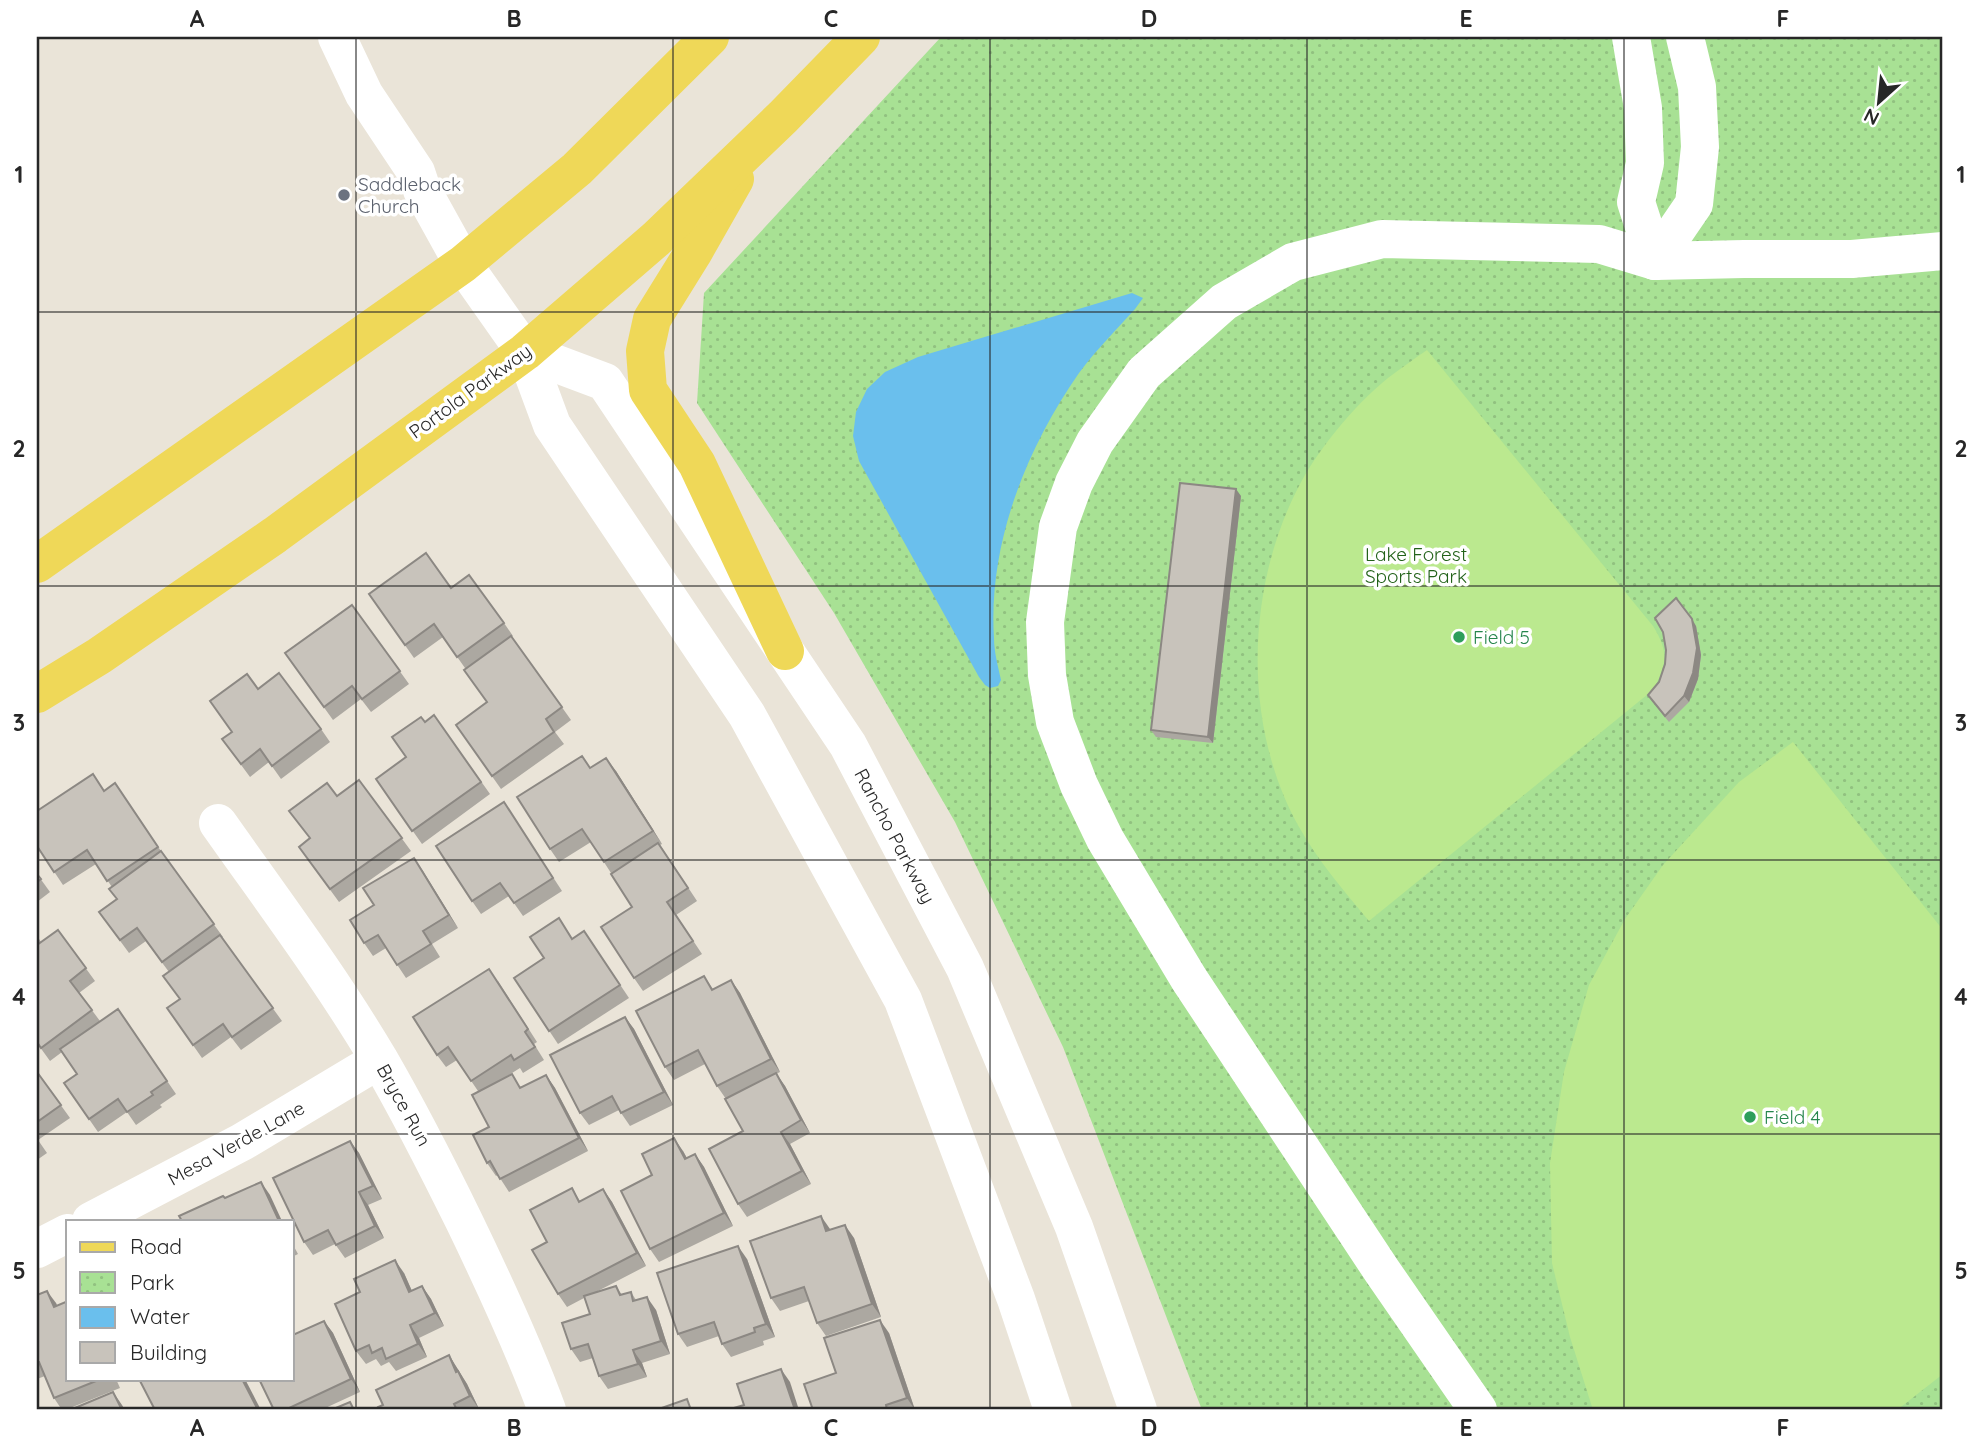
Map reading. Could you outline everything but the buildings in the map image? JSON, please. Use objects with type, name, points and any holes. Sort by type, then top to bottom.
[{"type":"main road","points":[[37,564],[463,264],[576,169],[710,37]]},
{"type":"main road","name":"Portola Parkway","points":[[37,694],[99,656],[275,535],[525,352],[656,239],[861,37]]},
{"type":"main road","points":[[755,143],[652,319],[645,351],[648,390],[697,464],[785,651]]},
{"type":"street","points":[[337,37],[364,94],[416,172],[422,190],[463,264],[525,352],[552,425],[747,715],[903,1000],[1016,1299],[1054,1410]]},
{"type":"street","points":[[1631,37],[1644,121],[1645,163],[1636,202],[1655,261]]},
{"type":"street","points":[[1655,261],[1694,204],[1700,147],[1697,87],[1685,37]]},
{"type":"street","points":[[1478,1410],[1382,1271],[1189,979],[1105,839],[1079,785],[1055,722],[1047,675],[1045,622],[1058,527],[1074,484],[1095,442],[1144,373],[1224,302],[1293,262],[1382,239],[1599,244],[1655,261],[1852,259],[1943,251]]},
{"type":"street","name":"Rancho Parkway","points":[[525,352],[605,382],[848,745],[965,968],[1074,1227],[1138,1410]]},
{"type":"street","name":"Bryce Run","points":[[218,823],[291,924],[379,1060],[425,1142],[504,1302],[547,1410]]},
{"type":"street","name":"Mesa Verde Lane","points":[[93,1220],[242,1142],[379,1060]]},
{"type":"street","points":[[37,1249],[66,1234]]},
{"type":"green space","name":"Lake Forest Sports Park","points":[[941,37],[1943,37],[1943,1410],[1202,1410],[1063,1047],[955,822],[834,613],[697,403],[704,293]]},
{"type":"green space","name":"Field 5","points":[[1427,350],[1653,626],[1662,643],[1664,658],[1653,690],[1369,921],[1314,852],[1280,786],[1267,742],[1259,697],[1258,650],[1262,604],[1271,559],[1285,515],[1313,462],[1365,398]]},
{"type":"green space","name":"Field 4","points":[[1793,742],[1943,930],[1943,1374],[1897,1410],[1593,1410],[1570,1337],[1552,1263],[1550,1163],[1564,1072],[1589,985],[1625,919],[1663,865],[1739,782]]},
{"type":"water","points":[[1132,293],[1143,298],[1086,364],[1060,402],[1027,465],[1014,499],[997,568],[994,603],[994,643],[1001,680],[998,686],[990,688],[979,677],[859,461],[853,436],[856,412],[867,389],[885,372],[918,357]]},
{"type":"place","name":"Saddleback Church","points":[[344,195]]},
{"type":"place","name":"Field 5","points":[[1459,637]]},
{"type":"place","name":"Field 4","points":[[1750,1117]]}]
